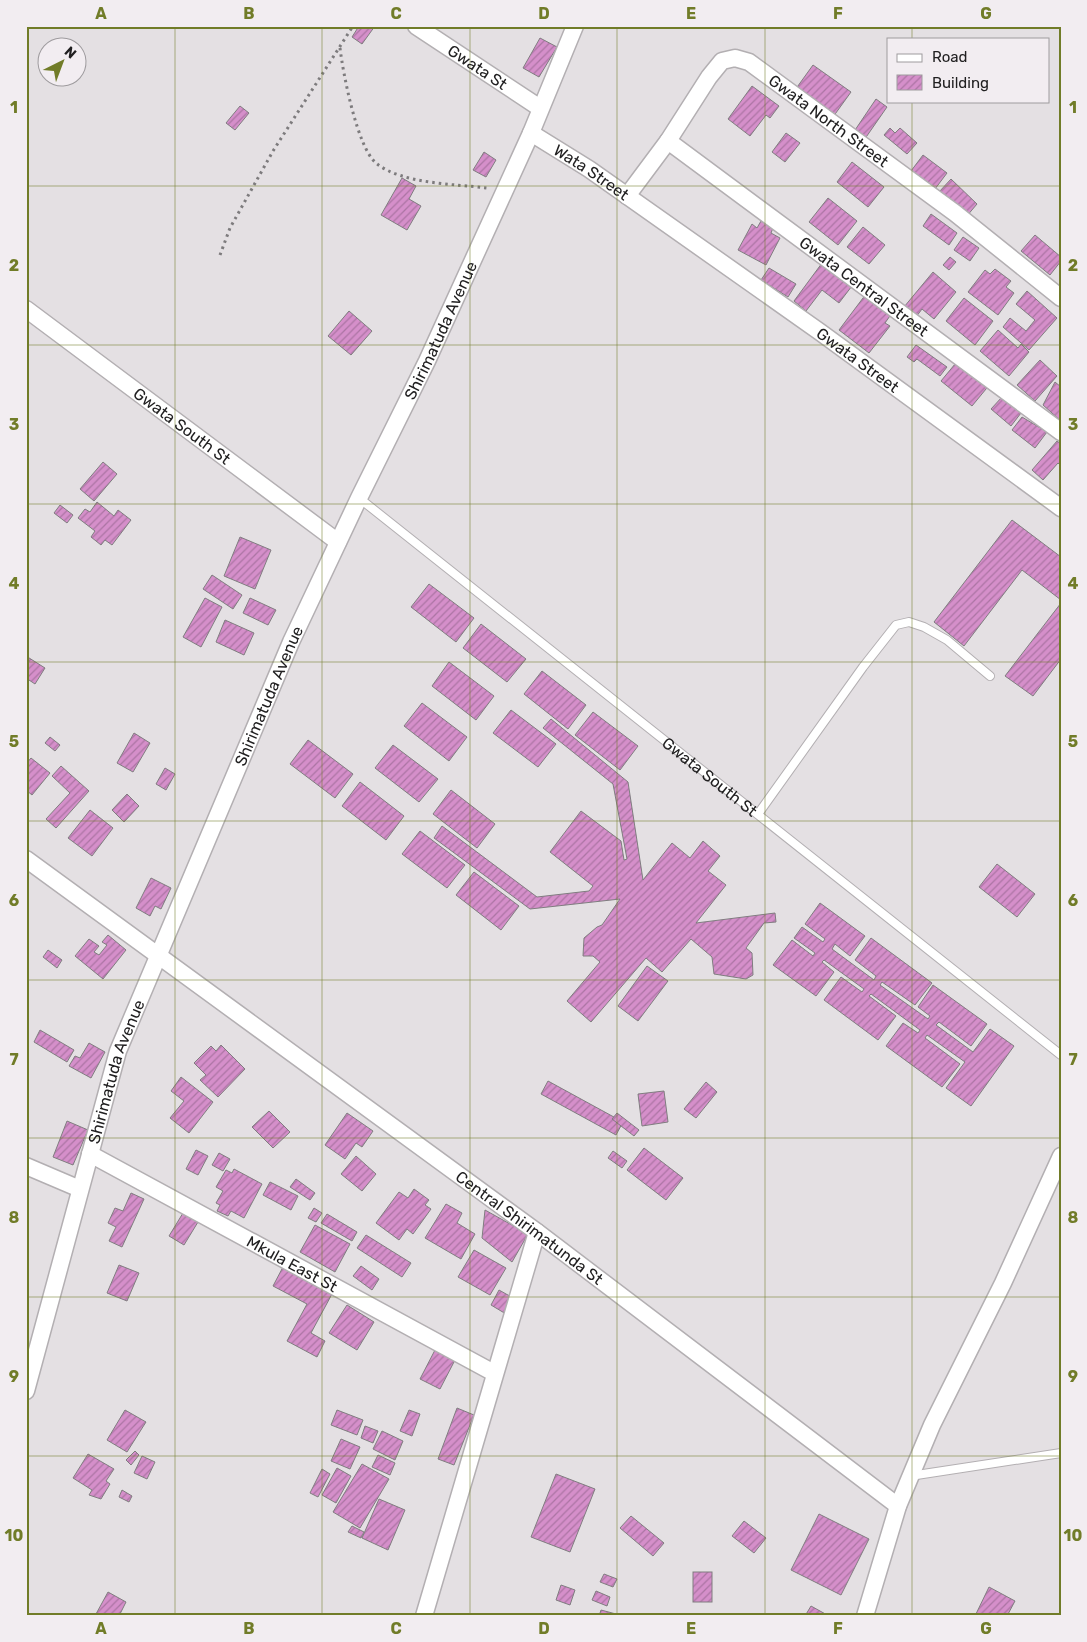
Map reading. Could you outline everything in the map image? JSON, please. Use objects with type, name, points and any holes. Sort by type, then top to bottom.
[{"type":"street","name":"Gwata St","points":[[416,26],[540,108]]},
{"type":"street","name":"Shirimatuda Avenue","points":[[26,1391],[118,1051],[291,642],[359,498],[427,362],[531,133],[575,26]]},
{"type":"street","name":"Gwata North Street","points":[[627,196],[668,141],[708,77],[722,61],[735,58],[749,62],[955,213],[1061,298]]},
{"type":"street","name":"Wata Street","points":[[531,133],[589,169],[652,214]]},
{"type":"street","name":"Gwata Central Street","points":[[668,141],[1061,432]]},
{"type":"street","name":"Gwata Street","points":[[652,214],[828,338],[1061,508]]},
{"type":"street","name":"Gwata South St","points":[[26,309],[338,542]]},
{"type":"street","name":"Central Shirimatunda St","points":[[26,859],[537,1232],[898,1506]]},
{"type":"street","name":"Mkula East St","points":[[90,1154],[494,1373]]},
{"type":"street","points":[[864,1616],[898,1506],[910,1476],[932,1425],[1003,1282],[1061,1156]]},
{"type":"street","points":[[26,1166],[80,1190]]},
{"type":"street","points":[[424,1616],[537,1232]]},
{"type":"lane","name":"Gwata South St","points":[[359,498],[1061,1056]]},
{"type":"lane","points":[[758,814],[863,667],[896,625],[909,622],[924,627],[947,640],[990,676]]},
{"type":"lane","points":[[910,1476],[1061,1453]]},
{"type":"path","points":[[220,255],[230,228],[273,151],[353,26]]},
{"type":"path","points":[[340,48],[344,83],[367,150],[375,162],[392,172],[415,179],[504,190]]},
{"type":"building","points":[[359,26],[375,26],[362,44],[352,37]]},
{"type":"building","points":[[540,38],[557,47],[539,77],[523,68]]},
{"type":"building","points":[[813,65],[851,92],[833,117],[795,90]]},
{"type":"building","points":[[752,86],[779,106],[770,118],[766,115],[750,136],[728,119]]},
{"type":"building","points":[[876,99],[887,107],[862,143],[851,136]]},
{"type":"building","points":[[240,106],[249,113],[235,130],[226,123]]},
{"type":"building","points":[[890,128],[895,133],[900,128],[917,143],[907,154],[884,135]]},
{"type":"building","points":[[786,133],[800,143],[785,162],[772,152]]},
{"type":"building","points":[[484,152],[496,160],[486,177],[473,170]]},
{"type":"building","points":[[923,155],[947,173],[935,189],[911,171]]},
{"type":"building","points":[[852,162],[884,187],[868,207],[837,182]]},
{"type":"building","points":[[402,178],[416,186],[409,199],[421,206],[407,230],[381,215]]},
{"type":"building","points":[[951,179],[977,204],[966,217],[939,192]]},
{"type":"building","points":[[828,198],[857,221],[838,245],[809,222]]},
{"type":"building","points":[[931,214],[957,233],[949,245],[923,226]]},
{"type":"building","points":[[761,221],[773,228],[771,233],[780,238],[766,265],[738,250],[752,224],[757,228]]},
{"type":"building","points":[[863,227],[885,245],[869,264],[847,247]]},
{"type":"building","points":[[1035,235],[1061,257],[1061,261],[1050,275],[1021,251]]},
{"type":"building","points":[[963,237],[979,248],[970,261],[954,250]]},
{"type":"building","points":[[950,257],[956,262],[949,270],[943,265]]},
{"type":"building","points":[[825,259],[855,282],[839,303],[822,290],[806,311],[794,301]]},
{"type":"building","points":[[769,268],[796,284],[788,297],[761,280]]},
{"type":"building","points":[[995,269],[1011,281],[1006,287],[1014,293],[998,315],[968,292],[985,270],[990,274]]},
{"type":"building","points":[[933,272],[956,292],[934,319],[922,309],[916,317],[904,307]]},
{"type":"building","points":[[1027,291],[1057,318],[1029,350],[1003,327],[1010,318],[1026,331],[1035,320],[1016,304]]},
{"type":"building","points":[[866,294],[892,313],[885,323],[890,326],[869,353],[839,330]]},
{"type":"building","points":[[964,298],[993,321],[975,345],[946,321]]},
{"type":"building","points":[[349,311],[372,331],[351,355],[328,336]]},
{"type":"building","points":[[998,330],[1018,348],[1021,344],[1029,352],[1009,376],[980,351]]},
{"type":"building","points":[[916,345],[947,367],[940,376],[917,359],[914,362],[907,357]]},
{"type":"building","points":[[960,358],[991,383],[972,406],[941,381]]},
{"type":"building","points":[[1040,360],[1057,376],[1035,401],[1017,385]]},
{"type":"building","points":[[1055,382],[1061,387],[1061,421],[1043,405]]},
{"type":"building","points":[[1002,397],[1021,413],[1011,426],[991,409]]},
{"type":"building","points":[[1022,417],[1047,432],[1035,448],[1012,430]]},
{"type":"building","points":[[1057,441],[1061,444],[1061,466],[1058,463],[1043,480],[1032,470]]},
{"type":"building","points":[[103,462],[117,474],[94,501],[80,489]]},
{"type":"building","points":[[97,502],[114,516],[118,510],[131,520],[112,545],[105,540],[101,545],[91,537],[95,531],[78,518],[85,509],[90,512]]},
{"type":"building","points":[[60,505],[73,515],[67,523],[54,513]]},
{"type":"building","points":[[1012,520],[1061,557],[1061,600],[1022,570],[964,646],[934,622]]},
{"type":"building","points":[[240,537],[271,550],[255,589],[224,576]]},
{"type":"building","points":[[212,575],[242,595],[233,609],[203,589]]},
{"type":"building","points":[[429,584],[474,618],[456,642],[411,607]]},
{"type":"building","points":[[205,598],[222,607],[201,647],[183,637]]},
{"type":"building","points":[[250,598],[276,610],[268,625],[243,613]]},
{"type":"building","points":[[1061,603],[1061,659],[1033,696],[1005,676]]},
{"type":"building","points":[[225,620],[254,633],[244,655],[216,642]]},
{"type":"building","points":[[481,624],[526,659],[507,682],[463,648]]},
{"type":"building","points":[[26,656],[45,668],[35,684],[26,678]]},
{"type":"building","points":[[449,662],[494,696],[476,720],[432,686]]},
{"type":"building","points":[[542,671],[586,705],[568,729],[524,694]]},
{"type":"building","points":[[422,703],[467,737],[449,761],[404,726]]},
{"type":"building","points":[[511,710],[556,744],[538,767],[493,733]]},
{"type":"building","points":[[593,712],[638,746],[620,770],[575,735]]},
{"type":"building","points":[[551,719],[628,782],[643,880],[672,843],[690,858],[703,841],[720,856],[708,871],[726,885],[696,923],[775,913],[776,922],[764,923],[746,948],[752,953],[753,975],[746,979],[714,974],[712,957],[691,939],[662,972],[646,958],[591,1022],[567,1001],[600,962],[593,956],[583,956],[584,938],[602,925],[620,899],[530,909],[434,838],[442,826],[537,897],[589,891],[593,886],[550,852],[581,811],[621,841],[624,860],[627,859],[613,784],[543,728]]},
{"type":"building","points":[[134,733],[150,743],[133,772],[117,763]]},
{"type":"building","points":[[50,737],[60,745],[55,751],[45,743]]},
{"type":"building","points":[[308,740],[353,774],[335,798],[290,764]]},
{"type":"building","points":[[393,745],[438,779],[419,802],[375,768]]},
{"type":"building","points":[[31,758],[50,773],[32,795],[26,790],[26,764]]},
{"type":"building","points":[[61,766],[89,791],[56,828],[46,819],[70,793],[52,776]]},
{"type":"building","points":[[165,768],[175,774],[166,790],[156,784]]},
{"type":"building","points":[[360,782],[404,816],[386,840],[342,806]]},
{"type":"building","points":[[451,790],[495,824],[477,848],[433,814]]},
{"type":"building","points":[[127,794],[139,806],[124,822],[112,810]]},
{"type":"building","points":[[90,810],[113,828],[92,856],[68,838]]},
{"type":"building","points":[[420,831],[465,865],[447,888],[402,854]]},
{"type":"building","points":[[997,864],[1035,894],[1017,917],[979,887]]},
{"type":"building","points":[[474,872],[519,906],[501,930],[456,895]]},
{"type":"building","points":[[151,878],[171,888],[161,909],[155,906],[150,916],[136,908]]},
{"type":"building","points":[[820,903],[865,936],[850,956],[835,944],[832,949],[874,980],[876,976],[855,960],[871,938],[932,983],[915,1005],[882,982],[880,985],[928,1019],[930,1016],[918,1007],[933,985],[987,1024],[971,1046],[939,1022],[936,1025],[973,1052],[990,1029],[1014,1046],[971,1106],[946,1088],[965,1062],[927,1035],[925,1038],[960,1064],[942,1087],[886,1046],[903,1023],[918,1033],[920,1030],[871,994],[869,996],[896,1016],[878,1040],[824,1000],[841,977],[862,992],[864,989],[824,960],[822,962],[834,972],[816,996],[773,965],[792,940],[813,956],[815,953],[794,938],[802,927],[823,942],[825,939],[805,924]]},
{"type":"building","points":[[108,935],[126,950],[103,979],[75,956],[89,939],[99,946],[94,952],[99,955],[107,945],[102,942]]},
{"type":"building","points":[[48,950],[62,960],[57,968],[43,957]]},
{"type":"building","points":[[647,966],[668,981],[638,1021],[618,1006]]},
{"type":"building","points":[[40,1030],[74,1050],[67,1062],[34,1042]]},
{"type":"building","points":[[89,1043],[105,1052],[91,1078],[69,1066],[75,1056],[80,1058]]},
{"type":"building","points":[[221,1045],[245,1069],[218,1097],[200,1080],[206,1075],[194,1063],[211,1046],[216,1051]]},
{"type":"building","points":[[181,1077],[213,1102],[189,1133],[170,1118],[184,1101],[171,1091]]},
{"type":"building","points":[[548,1081],[623,1122],[616,1135],[541,1094]]},
{"type":"building","points":[[706,1082],[717,1092],[696,1118],[684,1109]]},
{"type":"building","points":[[664,1091],[668,1122],[642,1126],[638,1094]]},
{"type":"building","points":[[269,1111],[290,1132],[273,1148],[252,1127]]},
{"type":"building","points":[[347,1113],[373,1131],[362,1147],[356,1143],[345,1159],[325,1145]]},
{"type":"building","points":[[617,1113],[639,1130],[634,1136],[612,1119]]},
{"type":"building","points":[[67,1121],[88,1130],[73,1165],[53,1157]]},
{"type":"building","points":[[644,1148],[683,1178],[666,1200],[627,1170]]},
{"type":"building","points":[[196,1150],[208,1156],[198,1175],[186,1169]]},
{"type":"building","points":[[613,1151],[627,1161],[622,1168],[608,1158]]},
{"type":"building","points":[[219,1153],[230,1159],[223,1171],[212,1165]]},
{"type":"building","points":[[356,1156],[376,1174],[362,1191],[341,1174]]},
{"type":"building","points":[[234,1169],[262,1184],[244,1218],[231,1211],[228,1216],[217,1211],[220,1205],[216,1203],[223,1191],[216,1187],[226,1170],[232,1173]]},
{"type":"building","points":[[296,1179],[315,1193],[310,1200],[290,1187]]},
{"type":"building","points":[[270,1182],[298,1196],[291,1210],[263,1195]]},
{"type":"building","points":[[414,1189],[429,1200],[425,1205],[431,1209],[413,1234],[407,1229],[399,1240],[376,1223],[399,1192],[408,1198]]},
{"type":"building","points":[[131,1193],[144,1199],[122,1247],[109,1241],[116,1227],[108,1223],[115,1208],[123,1211]]},
{"type":"building","points":[[446,1204],[462,1213],[457,1223],[475,1234],[461,1259],[425,1238]]},
{"type":"building","points":[[314,1208],[322,1213],[316,1222],[308,1218]]},
{"type":"building","points":[[485,1210],[528,1234],[512,1262],[482,1238]]},
{"type":"building","points":[[183,1213],[198,1222],[184,1245],[169,1236]]},
{"type":"building","points":[[327,1214],[357,1232],[352,1241],[321,1223]]},
{"type":"building","points":[[315,1225],[350,1244],[335,1272],[300,1252]]},
{"type":"building","points":[[366,1235],[411,1263],[402,1277],[357,1248]]},
{"type":"building","points":[[474,1250],[506,1268],[490,1295],[458,1277]]},
{"type":"building","points":[[119,1265],[139,1273],[127,1301],[107,1293]]},
{"type":"building","points":[[361,1266],[379,1279],[372,1290],[353,1276]]},
{"type":"building","points":[[283,1267],[332,1294],[311,1333],[325,1341],[317,1357],[287,1341],[307,1304],[273,1286]]},
{"type":"building","points":[[499,1290],[515,1299],[506,1314],[491,1305]]},
{"type":"building","points":[[347,1305],[374,1322],[357,1350],[329,1333]]},
{"type":"building","points":[[435,1350],[455,1360],[440,1389],[420,1379]]},
{"type":"building","points":[[457,1408],[474,1415],[454,1465],[438,1459]]},
{"type":"building","points":[[125,1410],[146,1422],[127,1452],[107,1440]]},
{"type":"building","points":[[337,1410],[363,1420],[357,1435],[331,1425]]},
{"type":"building","points":[[409,1410],[420,1414],[412,1436],[400,1431]]},
{"type":"building","points":[[365,1426],[378,1431],[373,1443],[361,1438]]},
{"type":"building","points":[[382,1431],[403,1441],[395,1460],[373,1449]]},
{"type":"building","points":[[341,1439],[360,1447],[350,1469],[331,1461]]},
{"type":"building","points":[[135,1451],[139,1455],[131,1465],[126,1460]]},
{"type":"building","points":[[88,1454],[114,1469],[106,1481],[110,1484],[101,1499],[89,1495],[92,1490],[73,1478]]},
{"type":"building","points":[[378,1455],[395,1463],[390,1475],[372,1467]]},
{"type":"building","points":[[142,1456],[155,1462],[147,1479],[134,1473]]},
{"type":"building","points":[[362,1464],[389,1479],[360,1528],[333,1512]]},
{"type":"building","points":[[337,1468],[351,1476],[336,1503],[322,1495]]},
{"type":"building","points":[[322,1469],[330,1474],[318,1497],[310,1493]]},
{"type":"building","points":[[556,1474],[595,1489],[570,1552],[531,1537]]},
{"type":"building","points":[[122,1490],[132,1496],[129,1502],[119,1497]]},
{"type":"building","points":[[379,1499],[405,1510],[388,1550],[362,1538]]},
{"type":"building","points":[[819,1514],[869,1539],[841,1595],[791,1570]]},
{"type":"building","points":[[631,1516],[664,1543],[653,1556],[620,1528]]},
{"type":"building","points":[[744,1521],[766,1538],[754,1553],[732,1536]]},
{"type":"building","points":[[352,1526],[364,1532],[361,1538],[348,1532]]},
{"type":"building","points":[[693,1572],[712,1572],[712,1602],[693,1602]]},
{"type":"building","points":[[604,1574],[617,1579],[613,1587],[600,1582]]},
{"type":"building","points":[[561,1585],[575,1590],[570,1605],[556,1600]]},
{"type":"building","points":[[989,1587],[1015,1601],[1007,1616],[975,1616]]},
{"type":"building","points":[[596,1591],[610,1597],[607,1606],[592,1600]]},
{"type":"building","points":[[108,1592],[126,1602],[119,1616],[100,1616],[96,1614]]},
{"type":"building","points":[[811,1606],[829,1616],[805,1616]]},
{"type":"building","points":[[601,1610],[616,1614],[616,1616],[599,1616]]}]
